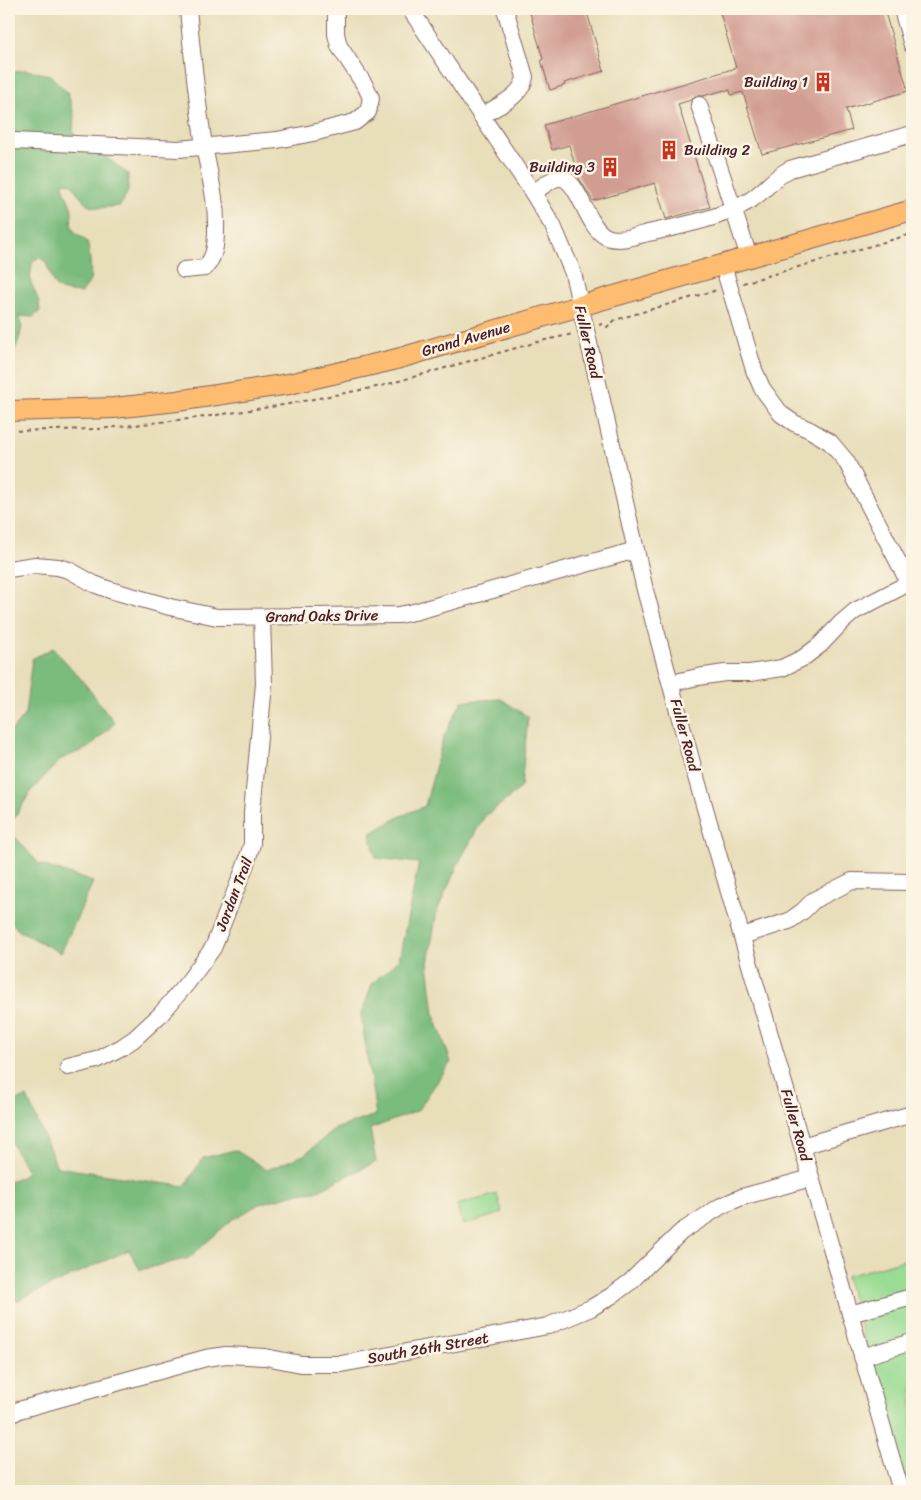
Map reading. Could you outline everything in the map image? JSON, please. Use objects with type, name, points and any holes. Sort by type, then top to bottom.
[{"type":"main road","name":"Grand Avenue","points":[[9,411],[114,408],[177,401],[290,384],[393,360],[912,210]]},
{"type":"street","points":[[11,140],[178,149],[277,140],[355,122],[368,112],[371,98],[366,87],[339,46],[336,34],[336,9]]},
{"type":"street","name":"Fuller Road","points":[[410,9],[533,193],[553,226],[572,273],[636,550],[671,683],[901,1491]]},
{"type":"street","points":[[482,116],[518,92],[523,86],[524,77],[505,9]]},
{"type":"street","points":[[902,9],[912,45]]},
{"type":"street","points":[[184,270],[205,268],[212,259],[216,228],[214,199],[194,75],[192,10]]},
{"type":"street","points":[[699,105],[749,257]]},
{"type":"street","points":[[533,193],[557,177],[566,178],[604,236],[622,239],[677,227],[733,210],[766,189],[779,175],[790,169],[912,134]]},
{"type":"street","points":[[671,683],[725,673],[750,673],[782,668],[803,658],[820,646],[842,622],[855,612],[909,583],[846,461],[830,442],[781,414],[762,388],[754,370],[723,265]]},
{"type":"street","name":"Grand Oaks Drive","points":[[9,569],[35,565],[58,567],[69,570],[94,584],[110,590],[170,607],[217,617],[399,615],[636,550]]},
{"type":"street","name":"Jordan Trail","points":[[68,1067],[97,1060],[134,1039],[161,1014],[213,948],[252,844],[254,823],[252,812],[264,684],[262,617]]},
{"type":"street","points":[[742,936],[789,921],[814,900],[852,881],[912,882]]},
{"type":"street","points":[[802,1146],[912,1114]]},
{"type":"street","name":"South 26th Street","points":[[9,1416],[19,1410],[206,1358],[226,1355],[265,1357],[301,1364],[340,1364],[548,1326],[570,1318],[611,1296],[630,1282],[681,1232],[721,1206],[742,1197],[811,1178]]},
{"type":"street","points":[[850,1314],[912,1297]]},
{"type":"street","points":[[862,1357],[912,1342]]},
{"type":"path","points":[[602,324],[607,326],[615,320],[912,234]]},
{"type":"green space","points":[[26,70],[50,75],[68,93],[74,115],[73,132],[79,145],[102,154],[128,174],[128,191],[120,206],[101,208],[90,206],[82,199],[71,183],[63,182],[72,211],[71,222],[73,229],[84,238],[89,249],[90,280],[81,293],[65,291],[53,283],[46,262],[39,257],[32,263],[30,280],[39,302],[40,311],[33,317],[19,316],[22,324],[21,332],[16,348],[9,359],[9,77],[17,71]]},
{"type":"green space","points":[[53,648],[81,679],[115,723],[88,748],[61,759],[31,791],[9,827],[9,734],[25,714],[32,659]]},
{"type":"green space","points":[[501,699],[528,717],[521,787],[484,817],[459,862],[437,911],[428,963],[434,1014],[451,1062],[417,1111],[370,1129],[376,1162],[316,1191],[298,1193],[259,1204],[229,1222],[189,1258],[140,1270],[129,1250],[9,1304],[9,1181],[22,1177],[27,1171],[9,1138],[9,1103],[27,1097],[57,1167],[185,1186],[203,1158],[235,1150],[267,1170],[304,1155],[335,1129],[376,1115],[361,1015],[372,984],[399,959],[419,863],[376,858],[370,834],[401,816],[425,806],[443,739],[462,701]]},
{"type":"green space","points":[[9,830],[39,864],[93,882],[61,953],[18,930],[9,919]]},
{"type":"green space","points":[[497,1194],[502,1213],[463,1225],[457,1205]]},
{"type":"green space","points":[[912,1258],[912,1491],[908,1491],[846,1276]]},
{"type":"building","points":[[529,9],[586,9],[604,71],[564,83],[565,85],[550,90]]},
{"type":"building","points":[[719,9],[884,9],[908,91],[846,109],[852,130],[762,154],[743,92],[731,95],[730,90],[725,90],[703,96],[695,96],[691,100],[678,104],[710,207],[666,219],[655,183],[593,201],[579,178],[569,145],[552,150],[544,125],[736,68]]},
{"type":"place","name":"Building 1","points":[[823,82]]},
{"type":"place","name":"Building 2","points":[[669,150]]},
{"type":"place","name":"Building 3","points":[[610,167]]}]
